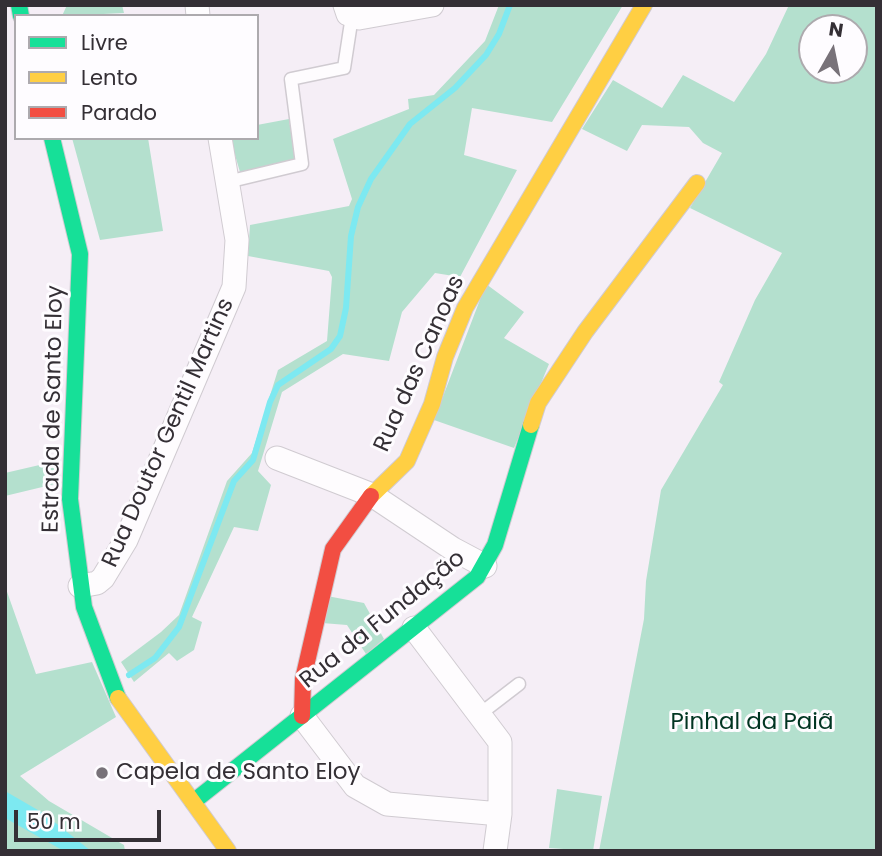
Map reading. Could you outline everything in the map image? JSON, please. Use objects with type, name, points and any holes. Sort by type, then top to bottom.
[{"type":"street","points":[[348,11],[359,18],[432,5]]},
{"type":"street","name":"Rua das Canoas","points":[[302,716],[303,679],[333,550],[372,495],[407,461],[432,404],[444,357],[466,308],[644,5]]},
{"type":"street","name":"Estrada de Santo Eloy","points":[[52,140],[80,254],[70,499],[80,586],[90,628],[120,704],[228,851]]},
{"type":"street","name":"Rua Doutor Gentil Martins","points":[[80,586],[97,583],[116,561],[228,304],[237,270],[237,240],[220,140]]},
{"type":"street","name":"Rua da Fundação","points":[[193,802],[477,577],[495,545],[538,403],[585,332],[697,183]]},
{"type":"street","points":[[277,458],[372,495],[453,549],[485,566]]},
{"type":"street","points":[[414,628],[500,742],[500,814],[495,851]]},
{"type":"street","points":[[302,716],[355,786],[387,804],[500,814]]},
{"type":"lane","points":[[227,182],[302,164],[290,79],[344,68],[348,11]]},
{"type":"lane","points":[[480,714],[519,684]]},
{"type":"green space","points":[[67,5],[122,5],[124,13],[103,14],[63,14]]},
{"type":"green space","points":[[499,5],[623,5],[552,122],[472,108],[464,155],[517,170],[460,277],[435,273],[402,312],[389,361],[343,354],[282,392],[258,471],[271,485],[258,531],[234,527],[192,617],[202,622],[194,650],[177,661],[169,653],[134,682],[121,662],[179,615],[227,481],[252,453],[278,370],[327,341],[332,277],[329,271],[248,256],[250,225],[349,206],[352,199],[333,139],[409,109],[408,99],[434,95],[485,41]]},
{"type":"green space","name":"Pinhal da Paiã","points":[[789,5],[877,5],[877,851],[599,851],[644,619],[646,581],[661,490],[723,385],[719,382],[755,300],[782,253],[690,208],[722,153],[703,143],[689,127],[642,125],[627,151],[582,129],[613,80],[662,108],[683,75],[734,102],[766,54]]},
{"type":"green space","points":[[289,119],[295,160],[240,172],[231,140],[259,140],[259,125]]},
{"type":"green space","points":[[73,140],[148,140],[163,231],[100,240]]},
{"type":"green space","points":[[486,284],[524,312],[504,338],[549,364],[514,448],[434,420]]},
{"type":"green space","points":[[61,460],[59,483],[5,496],[5,473]]},
{"type":"green space","points":[[5,586],[36,674],[92,662],[116,717],[20,776],[49,801],[124,845],[125,851],[5,851]]},
{"type":"green space","points":[[327,596],[364,603],[384,639],[366,654],[347,625],[322,623]]},
{"type":"green space","points":[[557,789],[602,796],[593,851],[549,848]]},
{"type":"water","points":[[5,791],[43,813],[91,851],[64,851],[5,818]]},
{"type":"waterway","points":[[129,675],[155,658],[179,627],[234,481],[253,460],[270,402],[278,385],[331,349],[340,336],[346,308],[351,236],[358,207],[371,179],[410,124],[455,88],[486,55],[499,34],[510,5]]},
{"type":"traffic: fast","points":[[19,5],[21,14]]},
{"type":"traffic: fast","points":[[52,140],[80,254],[70,499],[84,607],[118,698]]},
{"type":"traffic: fast","points":[[193,802],[477,577],[495,545],[531,425]]},
{"type":"traffic: slow","points":[[371,496],[407,461],[432,404],[445,357],[465,308],[644,5]]},
{"type":"traffic: slow","points":[[531,425],[538,403],[585,332],[697,183]]},
{"type":"traffic: slow","points":[[118,698],[228,851]]},
{"type":"traffic: jam","points":[[302,716],[303,679],[333,549],[371,496]]},
{"type":"place","name":"Capela de Santo Eloy","points":[[102,773]]}]
